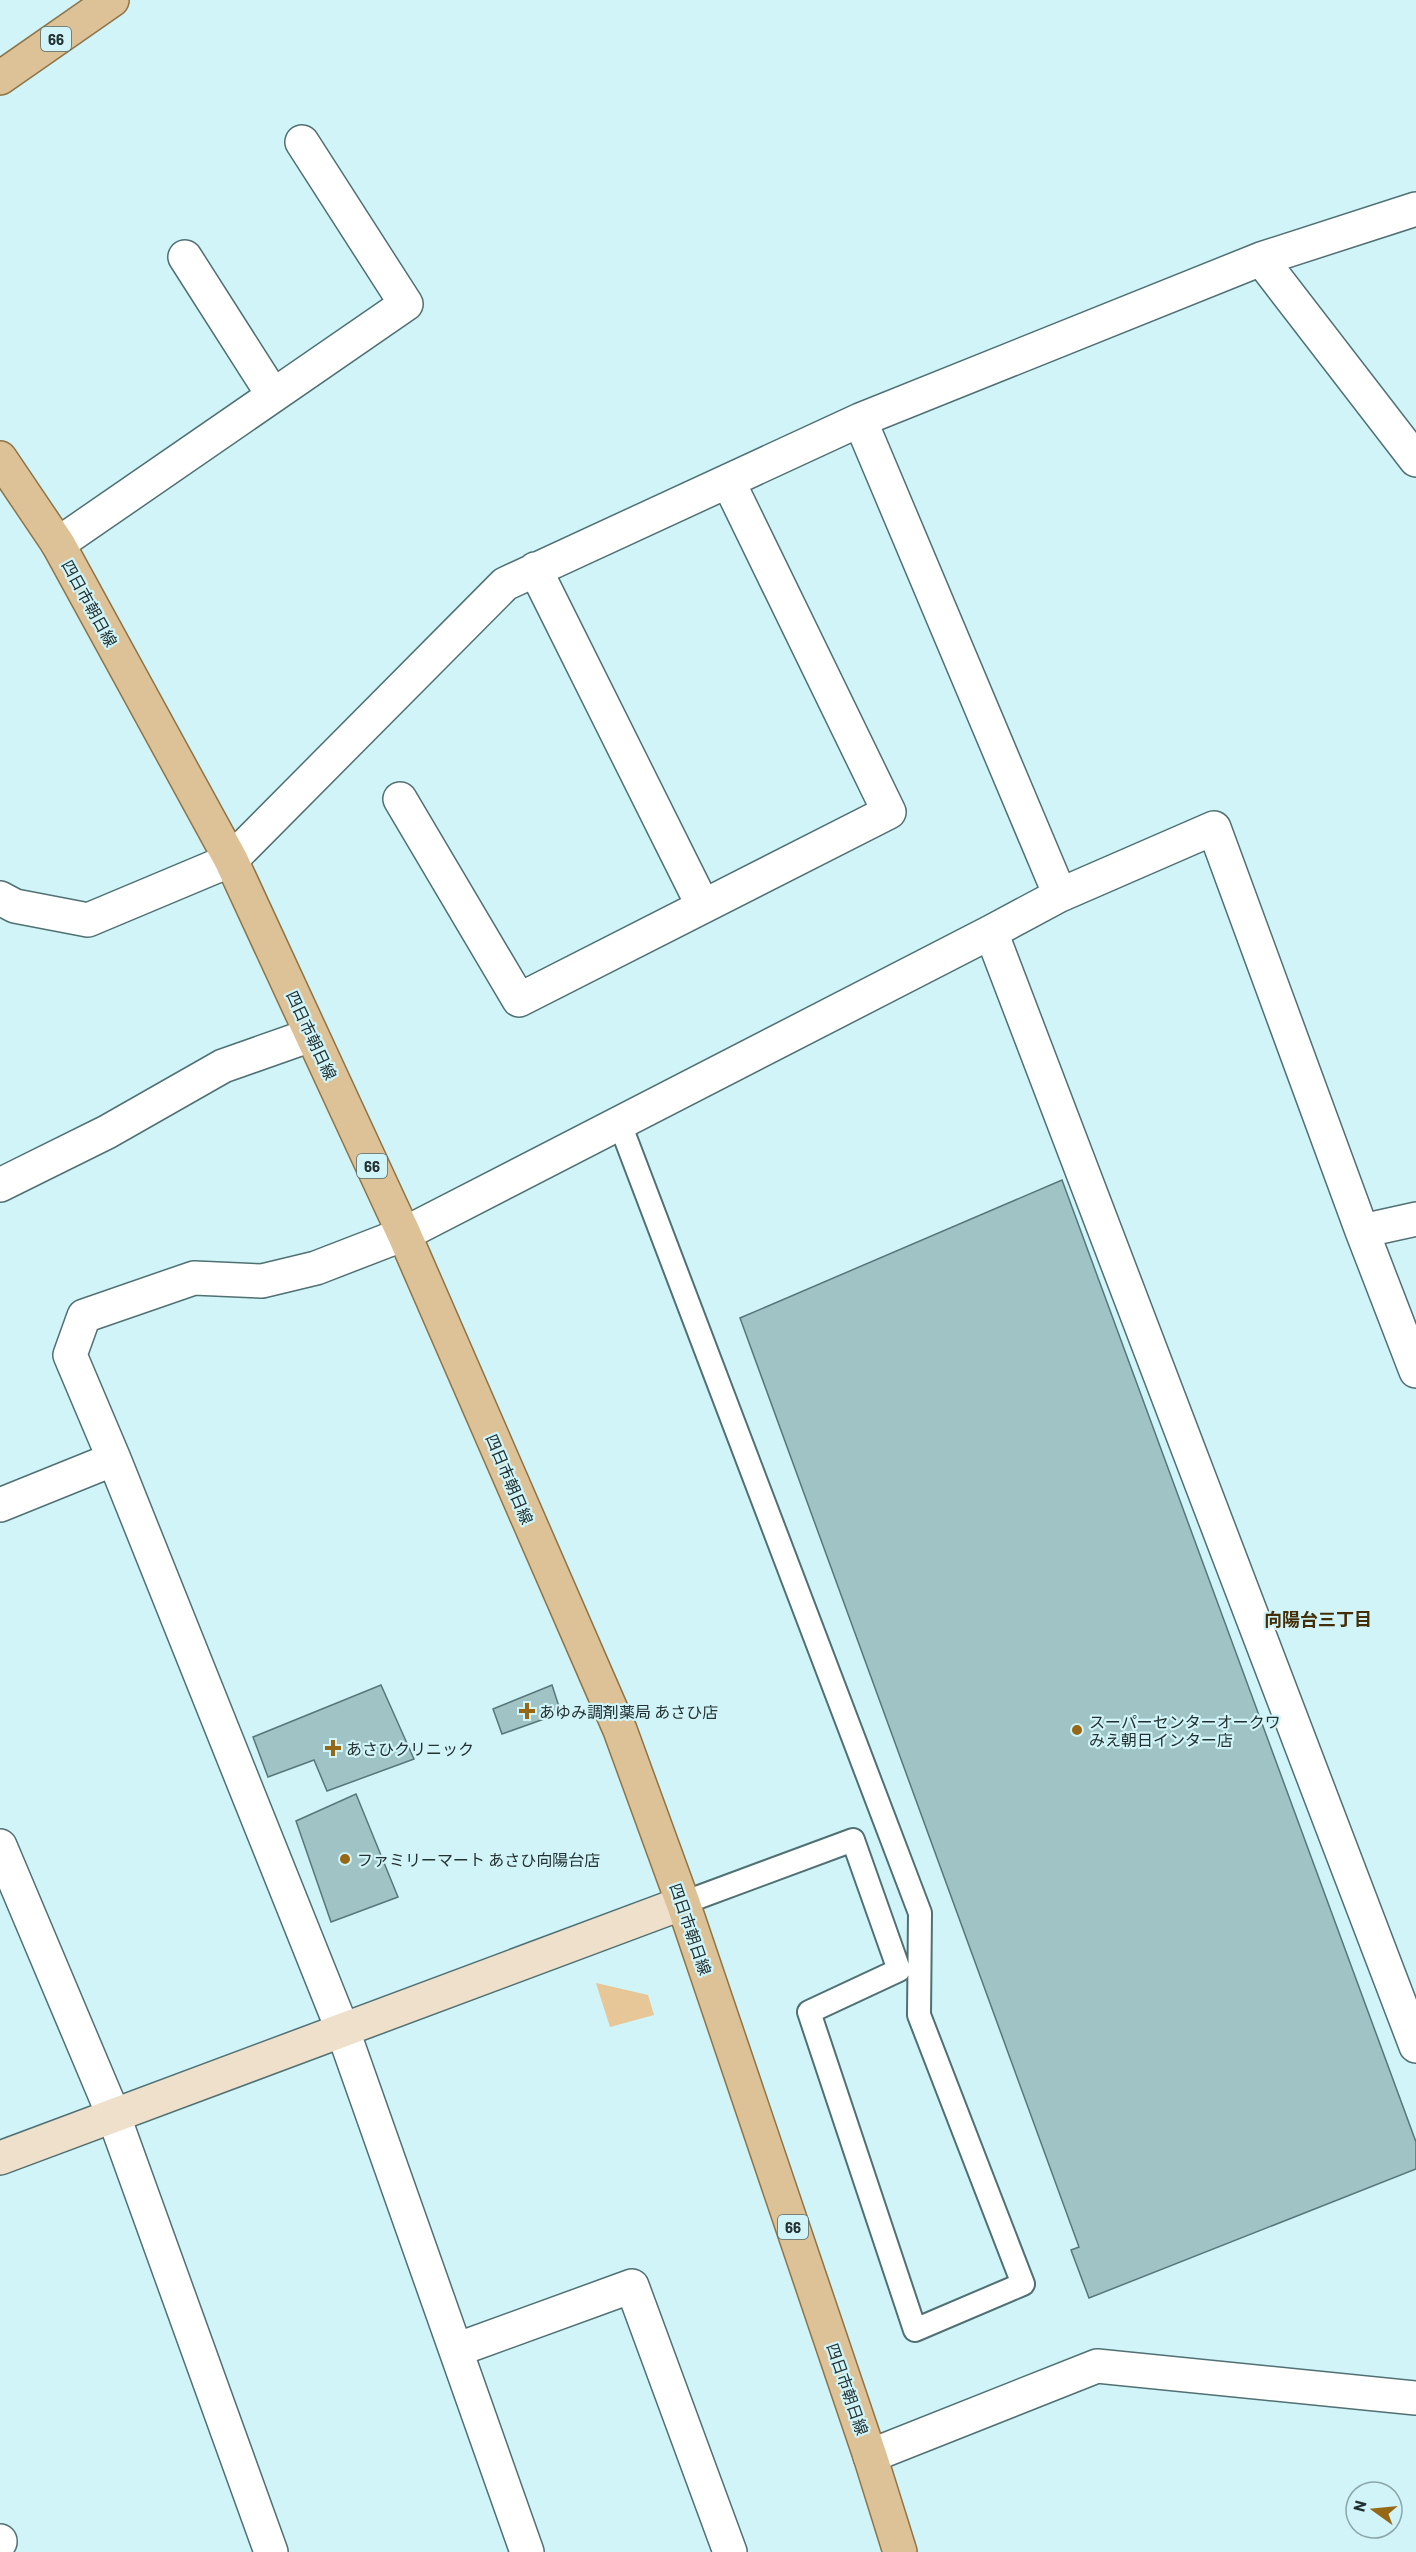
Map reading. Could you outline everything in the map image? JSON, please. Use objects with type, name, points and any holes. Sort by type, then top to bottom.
[{"type":"main road","name":"66","points":[[0,78],[112,0]]},
{"type":"main road","name":"四日市朝日線","points":[[0,458],[58,544],[231,860],[404,1234],[620,1730],[683,1903],[870,2456],[900,2552]]},
{"type":"street","points":[[58,544],[406,304],[302,142]]},
{"type":"street","points":[[0,898],[15,906],[88,920],[231,860],[505,584],[860,420],[1261,259],[1416,209]]},
{"type":"street","points":[[185,256],[273,395]]},
{"type":"street","points":[[1261,259],[1416,459]]},
{"type":"street","points":[[860,420],[1059,895]]},
{"type":"street","points":[[400,799],[519,1000],[890,812],[728,481]]},
{"type":"street","points":[[535,569],[704,906]]},
{"type":"street","points":[[527,2552],[343,2031],[114,1459],[69,1355],[84,1316],[194,1278],[262,1281],[316,1268],[404,1234],[1059,895],[1214,828],[1416,1371]]},
{"type":"street","points":[[991,932],[1416,2046]]},
{"type":"street","points":[[0,1185],[107,1132],[223,1066],[311,1035]]},
{"type":"street","points":[[1362,1231],[1416,1219]]},
{"type":"street","points":[[0,1505],[114,1459]]},
{"type":"street","points":[[0,1846],[113,2114],[271,2552]]},
{"type":"street","points":[[0,2158],[683,1903]]},
{"type":"street","points":[[456,2350],[632,2286],[730,2552]]},
{"type":"street","points":[[870,2456],[1097,2366],[1416,2398]]},
{"type":"lane","points":[[620,1124],[920,1913],[919,2015],[1023,2284],[915,2330],[809,2012],[899,1970],[853,1840],[683,1903]]},
{"type":"shaded area","points":[[596,1983],[648,1995],[654,2015],[610,2027]]},
{"type":"building","name":"スーパーセンターオークワ みえ朝日インター店","points":[[1062,1180],[1416,2142],[1416,2169],[1089,2298],[1071,2250],[1079,2247],[740,1318]]},
{"type":"building","name":"あさひクリニック","points":[[381,1685],[414,1759],[327,1791],[314,1760],[268,1777],[253,1737]]},
{"type":"building","name":"あゆみ調剤薬局 あさひ店","points":[[552,1685],[561,1713],[502,1734],[493,1709]]},
{"type":"building","name":"ファミリーマート あさひ向陽台店","points":[[356,1794],[398,1897],[331,1922],[296,1821]]},
{"type":"place","name":"あゆみ調剤薬局 あさひ店","points":[[527,1711]]},
{"type":"place","name":"スーパーセンターオークワ みえ朝日インター店","points":[[1077,1730]]},
{"type":"place","name":"あさひクリニック","points":[[333,1748]]},
{"type":"place","name":"ファミリーマート あさひ向陽台店","points":[[345,1859]]},
{"type":"district","name":"向陽台三丁目","points":[[1318,1619]]}]
